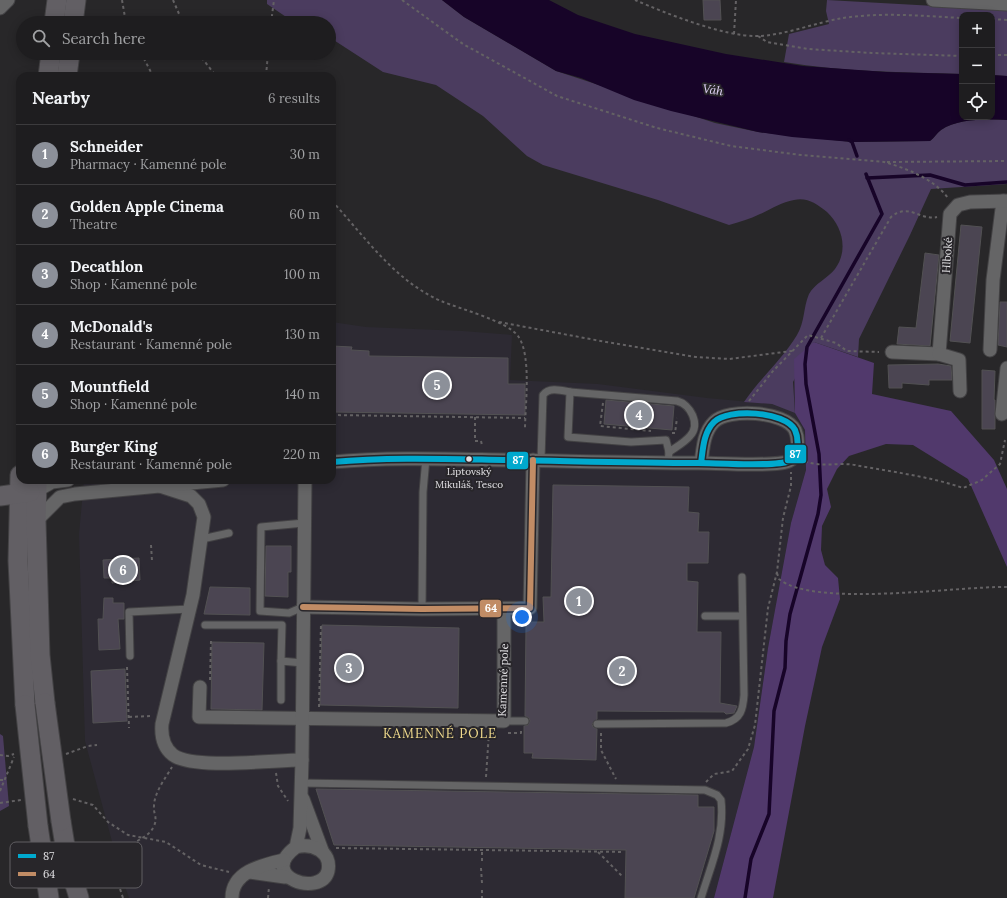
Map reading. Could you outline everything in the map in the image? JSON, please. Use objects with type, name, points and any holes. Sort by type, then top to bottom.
[{"type":"main road","points":[[55,16],[57,0]]},
{"type":"main road","points":[[75,16],[76,0]]},
{"type":"main road","points":[[49,72],[50,60]]},
{"type":"main road","points":[[68,72],[69,60]]},
{"type":"main road","points":[[23,490],[36,520],[40,655],[45,703],[64,842]]},
{"type":"main road","points":[[23,490],[17,529],[25,705],[40,842]]},
{"type":"main road","points":[[0,504],[8,511],[17,529]]},
{"type":"main road","points":[[47,888],[49,898]]},
{"type":"main road","points":[[75,888],[78,898]]},
{"type":"street","points":[[0,8],[8,0]]},
{"type":"street","points":[[933,0],[1007,4]]},
{"type":"street","points":[[950,214],[958,205],[970,202],[1005,201],[993,280],[990,350]]},
{"type":"street","name":"Hlboké","points":[[939,354],[950,214]]},
{"type":"street","points":[[892,352],[939,354],[959,360],[960,391]]},
{"type":"street","points":[[1002,414],[1007,368]]},
{"type":"street","points":[[336,462],[426,458],[537,460],[669,458],[701,463],[775,464],[790,461],[795,456],[797,444],[795,430],[790,425],[773,416],[742,414],[721,417],[712,424],[705,439],[701,463]]},
{"type":"street","points":[[303,607],[422,609],[530,608],[537,460]]},
{"type":"street","points":[[23,490],[45,484]]},
{"type":"street","points":[[23,490],[60,497],[87,492],[181,484]]},
{"type":"street","points":[[296,847],[300,828],[302,760],[305,484]]},
{"type":"street","points":[[160,486],[187,494],[199,504],[204,517],[202,539],[190,609],[162,731],[166,747],[171,753],[179,758],[191,761],[215,762],[302,760]]},
{"type":"street","points":[[36,520],[60,497]]},
{"type":"street","name":"Kamenné pole","points":[[200,687],[199,718],[319,718],[503,727],[504,609]]},
{"type":"street","points":[[301,787],[329,850],[329,867],[327,876],[322,884],[313,890],[302,890],[292,886],[285,877],[283,869],[284,860],[289,852],[296,847],[305,845],[329,850]]},
{"type":"street","points":[[232,898],[232,887],[246,873],[268,863],[284,860]]},
{"type":"street","points":[[246,873],[285,877]]},
{"type":"lane","points":[[537,460],[543,395],[549,390],[676,401],[686,404],[693,416],[693,432],[669,458]]},
{"type":"lane","points":[[570,392],[568,437],[631,442],[666,440],[669,458]]},
{"type":"lane","points":[[422,609],[423,492],[426,458]]},
{"type":"lane","points":[[303,607],[289,613],[260,611],[260,582],[261,527],[304,523]]},
{"type":"lane","points":[[202,539],[229,534]]},
{"type":"lane","points":[[599,724],[726,723],[734,721],[743,709],[744,695],[742,577]]},
{"type":"lane","points":[[130,656],[129,612],[190,609]]},
{"type":"lane","points":[[705,616],[742,616]]},
{"type":"lane","points":[[205,625],[282,625],[281,700]]},
{"type":"lane","points":[[281,661],[303,663]]},
{"type":"lane","points":[[503,727],[523,721]]},
{"type":"lane","points":[[301,787],[620,788],[705,790],[717,795],[720,800],[722,821],[721,834],[701,898]]},
{"type":"path","points":[[122,0],[125,16]]},
{"type":"path","points":[[174,0],[180,16]]},
{"type":"path","points":[[272,16],[274,0]]},
{"type":"path","points":[[402,0],[463,44],[515,74],[564,98],[657,128],[731,146],[801,156],[884,162],[916,160],[1007,162]]},
{"type":"path","points":[[635,0],[677,16],[734,34],[758,36],[842,18],[864,15],[959,18]]},
{"type":"path","points":[[734,34],[736,0]]},
{"type":"path","points":[[995,19],[1007,20]]},
{"type":"path","points":[[758,36],[767,42],[808,48],[872,54],[959,56]]},
{"type":"path","points":[[995,55],[1007,55]]},
{"type":"path","points":[[145,60],[151,72]]},
{"type":"path","points":[[203,60],[213,72]]},
{"type":"path","points":[[266,72],[267,60]]},
{"type":"path","points":[[821,338],[891,217],[902,211],[935,218],[950,214],[952,202],[937,185],[896,165],[884,162]]},
{"type":"path","points":[[336,205],[393,268],[410,283],[440,301],[495,321],[696,357],[729,359],[792,351]]},
{"type":"path","points":[[495,321],[514,332],[522,345],[526,373],[525,429]]},
{"type":"path","points":[[742,414],[757,390],[805,337],[811,335],[836,343],[847,351],[892,352]]},
{"type":"path","points":[[603,394],[600,426],[651,430]]},
{"type":"path","points":[[336,415],[525,418]]},
{"type":"path","points":[[476,417],[475,441],[481,441],[482,445]]},
{"type":"path","points":[[667,432],[675,433],[677,418]]},
{"type":"path","points":[[817,466],[855,465],[945,482],[963,488],[982,480],[1000,464],[1005,440]]},
{"type":"path","points":[[705,790],[705,783],[711,776],[732,771],[748,749],[755,725],[766,620],[777,572],[784,518],[791,486],[790,461]]},
{"type":"path","points":[[151,545],[152,561]]},
{"type":"path","points":[[777,572],[779,579],[791,587],[830,594],[1007,587]]},
{"type":"path","points":[[319,718],[321,624]]},
{"type":"path","points":[[200,687],[210,687],[211,641]]},
{"type":"path","points":[[127,667],[129,728]]},
{"type":"path","points":[[129,717],[150,716]]},
{"type":"path","points":[[503,727],[521,733],[523,721]]},
{"type":"path","points":[[599,724],[601,750],[620,788]]},
{"type":"path","points":[[486,779],[489,732],[495,732]]},
{"type":"path","points":[[63,755],[88,746],[97,745]]},
{"type":"path","points":[[0,755],[8,756],[16,754],[0,791]]},
{"type":"path","points":[[137,842],[153,829],[157,816],[154,806],[155,799],[166,777],[179,758]]},
{"type":"path","points":[[276,768],[278,786],[290,806]]},
{"type":"path","points":[[0,780],[6,780]]},
{"type":"path","points":[[66,798],[93,805],[112,825],[128,835],[173,845],[201,865],[221,871],[246,873]]},
{"type":"path","points":[[0,803],[25,800]]},
{"type":"path","points":[[329,850],[624,852]]},
{"type":"path","points":[[482,850],[482,861]]},
{"type":"path","points":[[597,852],[623,876]]},
{"type":"path","points":[[481,868],[482,883]]},
{"type":"path","points":[[120,888],[123,898]]},
{"type":"path","points":[[482,890],[482,898]]},
{"type":"shaded area","points":[[267,0],[442,0],[464,17],[556,71],[715,123],[758,132],[852,142],[930,141],[941,130],[956,123],[973,120],[1007,120],[1007,184],[931,189],[859,339],[858,357],[814,342],[793,382],[795,413],[772,404],[744,402],[785,353],[800,330],[807,299],[811,290],[835,269],[839,262],[842,254],[842,239],[837,224],[827,212],[808,200],[799,199],[785,202],[752,217],[729,225],[658,200],[543,165],[527,156],[483,116],[436,85],[383,72],[336,42],[336,16],[285,16],[267,4]]},
{"type":"shaded area","points":[[827,0],[1007,10],[1007,76],[995,75],[995,12],[959,12],[959,74],[850,70],[784,62],[789,34],[829,24],[826,11]]},
{"type":"shaded area","name":"Kamenné pole","points":[[336,323],[366,327],[463,331],[512,335],[510,380],[598,384],[707,398],[772,404],[795,413],[805,430],[806,470],[791,523],[768,648],[754,747],[714,898],[129,898],[126,888],[142,888],[142,842],[112,842],[85,741],[79,534],[84,484],[336,484]]},
{"type":"shaded area","points":[[814,342],[874,363],[872,394],[951,411],[994,460],[1007,489],[1007,567],[968,479],[913,445],[886,444],[849,456],[837,469],[827,489],[831,507],[822,526],[821,550],[825,565],[838,578],[840,599],[822,647],[805,726],[773,898],[714,898],[754,747],[768,648],[791,523],[806,470],[805,430],[795,413],[794,359]]},
{"type":"shaded area","points":[[0,734],[3,736],[9,806],[0,811]]},
{"type":"water","name":"Váh","points":[[442,0],[549,0],[578,15],[635,34],[726,54],[803,66],[886,72],[959,74],[959,120],[973,120],[948,126],[941,130],[930,141],[852,142],[792,137],[758,132],[671,111],[634,100],[581,78],[556,71],[464,17]]},
{"type":"water","points":[[995,75],[1007,76],[1007,120],[995,120]]},
{"type":"building","points":[[703,0],[720,0],[721,20],[704,20]]},
{"type":"building","points":[[961,225],[982,227],[970,343],[950,341]]},
{"type":"building","points":[[925,253],[939,255],[930,346],[897,344],[899,327],[916,328]]},
{"type":"building","points":[[1000,302],[1007,302],[1007,347],[998,345]]},
{"type":"building","points":[[336,346],[352,347],[351,350],[369,351],[369,356],[508,358],[508,384],[525,384],[525,415],[336,412]]},
{"type":"building","points":[[938,364],[951,366],[952,380],[929,380],[929,385],[902,383],[902,388],[889,388],[888,365]]},
{"type":"building","points":[[982,370],[995,371],[995,429],[982,429]]},
{"type":"building","points":[[606,400],[674,406],[672,430],[604,424]]},
{"type":"building","points":[[553,485],[689,487],[688,512],[699,513],[698,532],[709,532],[708,563],[687,563],[687,581],[698,582],[697,632],[721,632],[720,703],[737,706],[734,713],[597,711],[597,719],[592,724],[593,727],[597,729],[596,760],[532,758],[533,753],[524,753],[524,726],[528,725],[530,721],[529,718],[525,716],[526,626],[528,622],[544,622],[543,597],[551,597]]},
{"type":"building","points":[[266,546],[291,546],[291,572],[288,572],[288,597],[265,596]]},
{"type":"building","points":[[139,558],[140,580],[112,583],[112,578],[104,578],[103,560]]},
{"type":"building","points":[[210,587],[250,588],[250,615],[204,614]]},
{"type":"building","points":[[104,598],[113,598],[113,603],[124,603],[124,619],[118,619],[120,649],[99,650],[98,619],[103,619]]},
{"type":"building","points":[[322,625],[459,628],[458,708],[320,705]]},
{"type":"building","points":[[212,642],[264,643],[262,710],[211,709]]},
{"type":"building","points":[[125,669],[127,721],[93,723],[91,671]]},
{"type":"building","points":[[316,789],[698,795],[698,807],[714,807],[714,831],[694,898],[625,898],[626,850],[334,845]]},
{"type":"waterway","points":[[849,140],[852,142],[857,156]]},
{"type":"waterway","points":[[745,898],[751,859],[769,814],[774,711],[785,668],[786,641],[790,614],[818,514],[821,495],[819,454],[806,384],[805,364],[807,347],[882,214],[866,174]]},
{"type":"waterway","points":[[867,178],[930,175],[965,185],[1007,182]]},
{"type":"transit line","name":"87","points":[[336,462],[375,459],[418,459],[745,464],[772,464],[789,461],[795,456],[797,447],[795,430],[789,424],[769,415],[743,413],[721,418],[710,426],[704,442],[701,463]]},
{"type":"transit line","name":"64","points":[[303,607],[422,609],[530,608],[533,460]]},
{"type":"place","name":"Mountfield","points":[[437,385]]},
{"type":"place","name":"McDonald's","points":[[639,415]]},
{"type":"place","name":"Liptovský Mikuláš, Tesco","points":[[469,459]]},
{"type":"place","name":"Burger King","points":[[123,570]]},
{"type":"place","name":"Schneider","points":[[579,601]]},
{"type":"place","name":"Decathlon","points":[[349,668]]},
{"type":"place","name":"Golden Apple Cinema","points":[[622,671]]},
{"type":"district","name":"KAMENNÉ POLE","points":[[440,733]]}]
